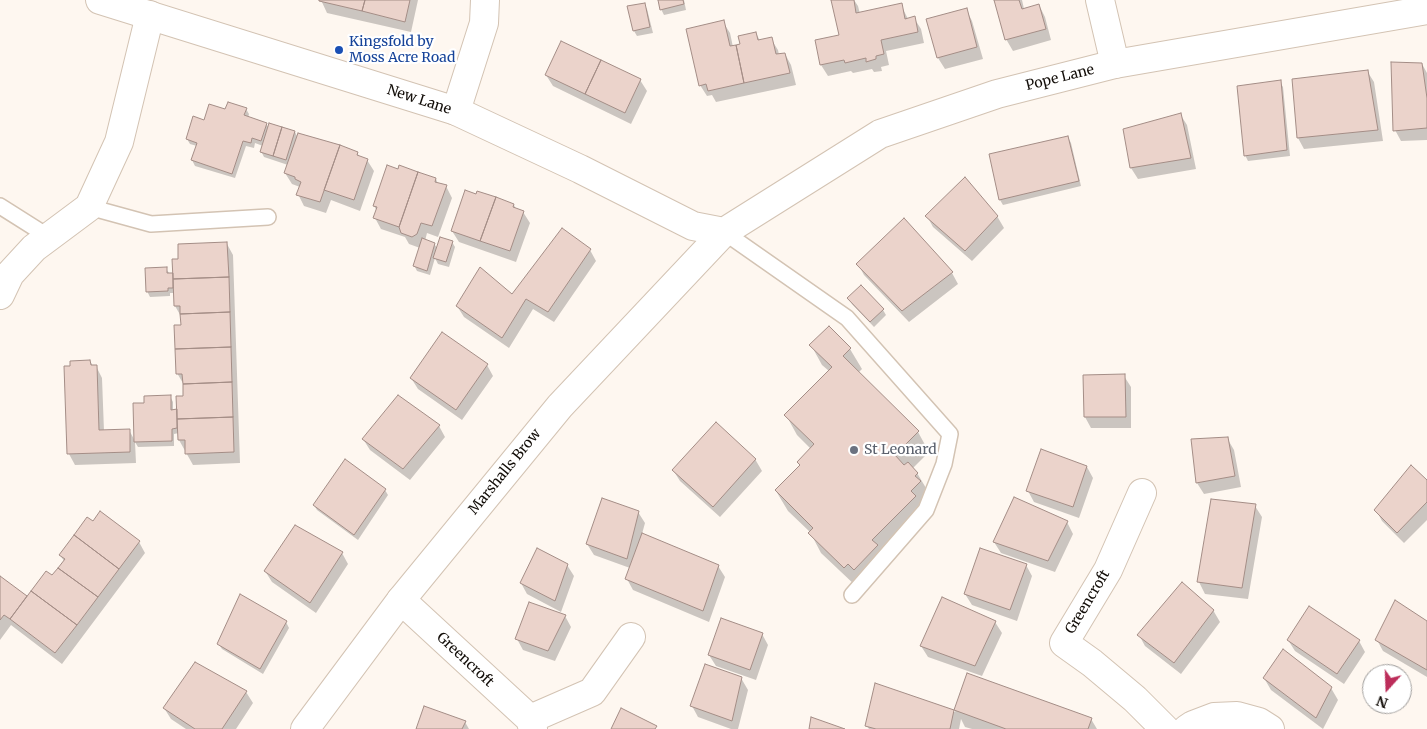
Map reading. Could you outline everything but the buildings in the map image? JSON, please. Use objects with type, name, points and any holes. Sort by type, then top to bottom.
[{"type":"street","name":"New Lane","points":[[100,0],[456,111],[580,168],[694,226],[724,232]]},
{"type":"street","points":[[456,111],[484,23],[485,0]]},
{"type":"street","points":[[1100,0],[1115,64]]},
{"type":"street","name":"Pope Lane","points":[[724,232],[880,134],[997,94],[1115,64],[1427,10]]},
{"type":"street","points":[[0,295],[10,274],[34,248],[89,207],[119,142],[150,15]]},
{"type":"street","name":"Marshalls Brow","points":[[305,729],[401,600],[560,406],[724,232]]},
{"type":"street","name":"Greencroft","points":[[1142,492],[1108,570],[1064,643],[1092,663],[1135,699],[1165,729]]},
{"type":"street","name":"Greencroft","points":[[401,600],[532,724],[592,692],[631,637]]},
{"type":"street","points":[[1187,729],[1193,724],[1214,717],[1237,716],[1259,722],[1270,729]]},
{"type":"lane","points":[[0,206],[49,237]]},
{"type":"lane","points":[[89,207],[151,224],[268,217]]},
{"type":"lane","points":[[724,232],[847,318],[950,434],[944,464],[926,510],[852,595]]},
{"type":"place","name":"Kingsfold by Moss Acre Road","points":[[339,50]]},
{"type":"place","name":"St Leonard","points":[[854,450]]}]
